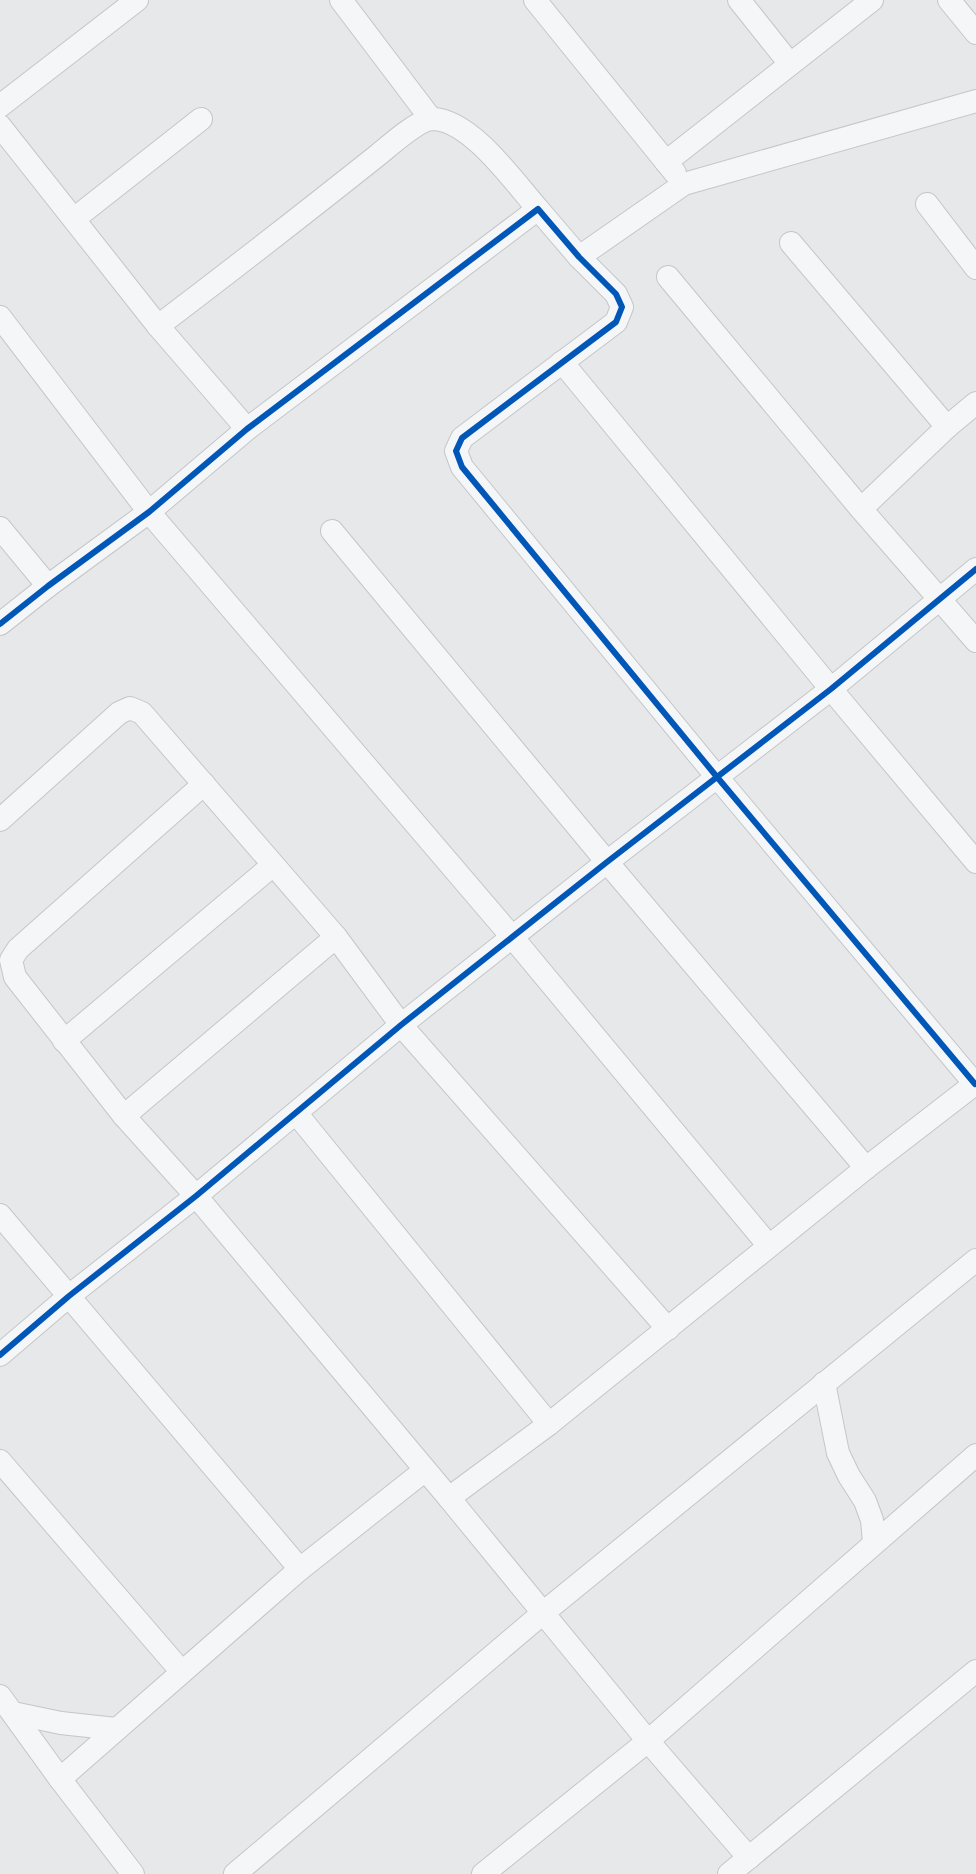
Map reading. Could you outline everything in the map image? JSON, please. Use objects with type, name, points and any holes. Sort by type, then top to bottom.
[{"type":"street","points":[[0,106],[137,0]]},
{"type":"street","points":[[341,0],[432,119],[455,125],[477,140],[579,257],[616,294],[622,307],[616,322],[462,438],[456,451],[462,467],[717,777],[975,1083],[866,1168],[549,1424],[449,1498]]},
{"type":"street","points":[[535,0],[684,184]]},
{"type":"street","points":[[739,0],[790,64]]},
{"type":"street","points":[[666,162],[872,0]]},
{"type":"street","points":[[949,0],[976,33]]},
{"type":"street","points":[[579,257],[684,184],[976,101]]},
{"type":"street","points":[[74,219],[201,119]]},
{"type":"street","points":[[158,326],[309,210],[410,129],[432,119]]},
{"type":"street","points":[[0,126],[158,326],[247,429]]},
{"type":"street","points":[[927,204],[976,268]]},
{"type":"street","points":[[0,624],[48,586],[149,512],[247,429],[538,209]]},
{"type":"street","points":[[791,243],[947,427]]},
{"type":"street","points":[[668,277],[861,509],[976,641]]},
{"type":"street","points":[[0,317],[149,512],[513,938],[769,1246]]},
{"type":"street","points":[[562,362],[831,689],[976,862]]},
{"type":"street","points":[[861,509],[947,427],[976,403]]},
{"type":"street","points":[[0,528],[48,586]]},
{"type":"street","points":[[332,531],[607,862],[866,1168]]},
{"type":"street","points":[[0,1355],[68,1296],[196,1196],[401,1025],[513,938],[607,862],[831,689],[976,569]]},
{"type":"street","points":[[0,820],[119,713],[130,708],[142,713],[336,937],[401,1025],[668,1329]]},
{"type":"street","points":[[204,784],[18,949],[11,960],[15,977],[124,1116],[196,1196],[449,1498],[648,1741],[749,1858]]},
{"type":"street","points":[[64,1040],[273,865]]},
{"type":"street","points":[[124,1116],[336,937]]},
{"type":"street","points":[[296,1113],[549,1424]]},
{"type":"street","points":[[0,1215],[300,1569]]},
{"type":"street","points":[[235,1874],[543,1613],[976,1260]]},
{"type":"street","points":[[824,1384],[838,1453],[849,1476],[865,1500],[872,1520],[874,1543]]},
{"type":"street","points":[[483,1874],[648,1741],[976,1455]]},
{"type":"street","points":[[0,1461],[181,1671]]},
{"type":"street","points":[[60,1779],[181,1671],[300,1569],[424,1470]]},
{"type":"street","points":[[729,1874],[976,1671]]},
{"type":"street","points":[[6,1704],[61,1723],[116,1729]]},
{"type":"street","points":[[6,1704],[60,1779],[133,1874]]},
{"type":"cycle path","points":[[0,624],[48,586],[149,512],[247,429],[538,209],[579,257],[616,294],[622,307],[616,322],[462,438],[456,451],[462,467],[717,777],[975,1084]]},
{"type":"cycle path","points":[[0,1355],[69,1296],[196,1196],[401,1025],[607,862],[831,689],[976,569]]}]
